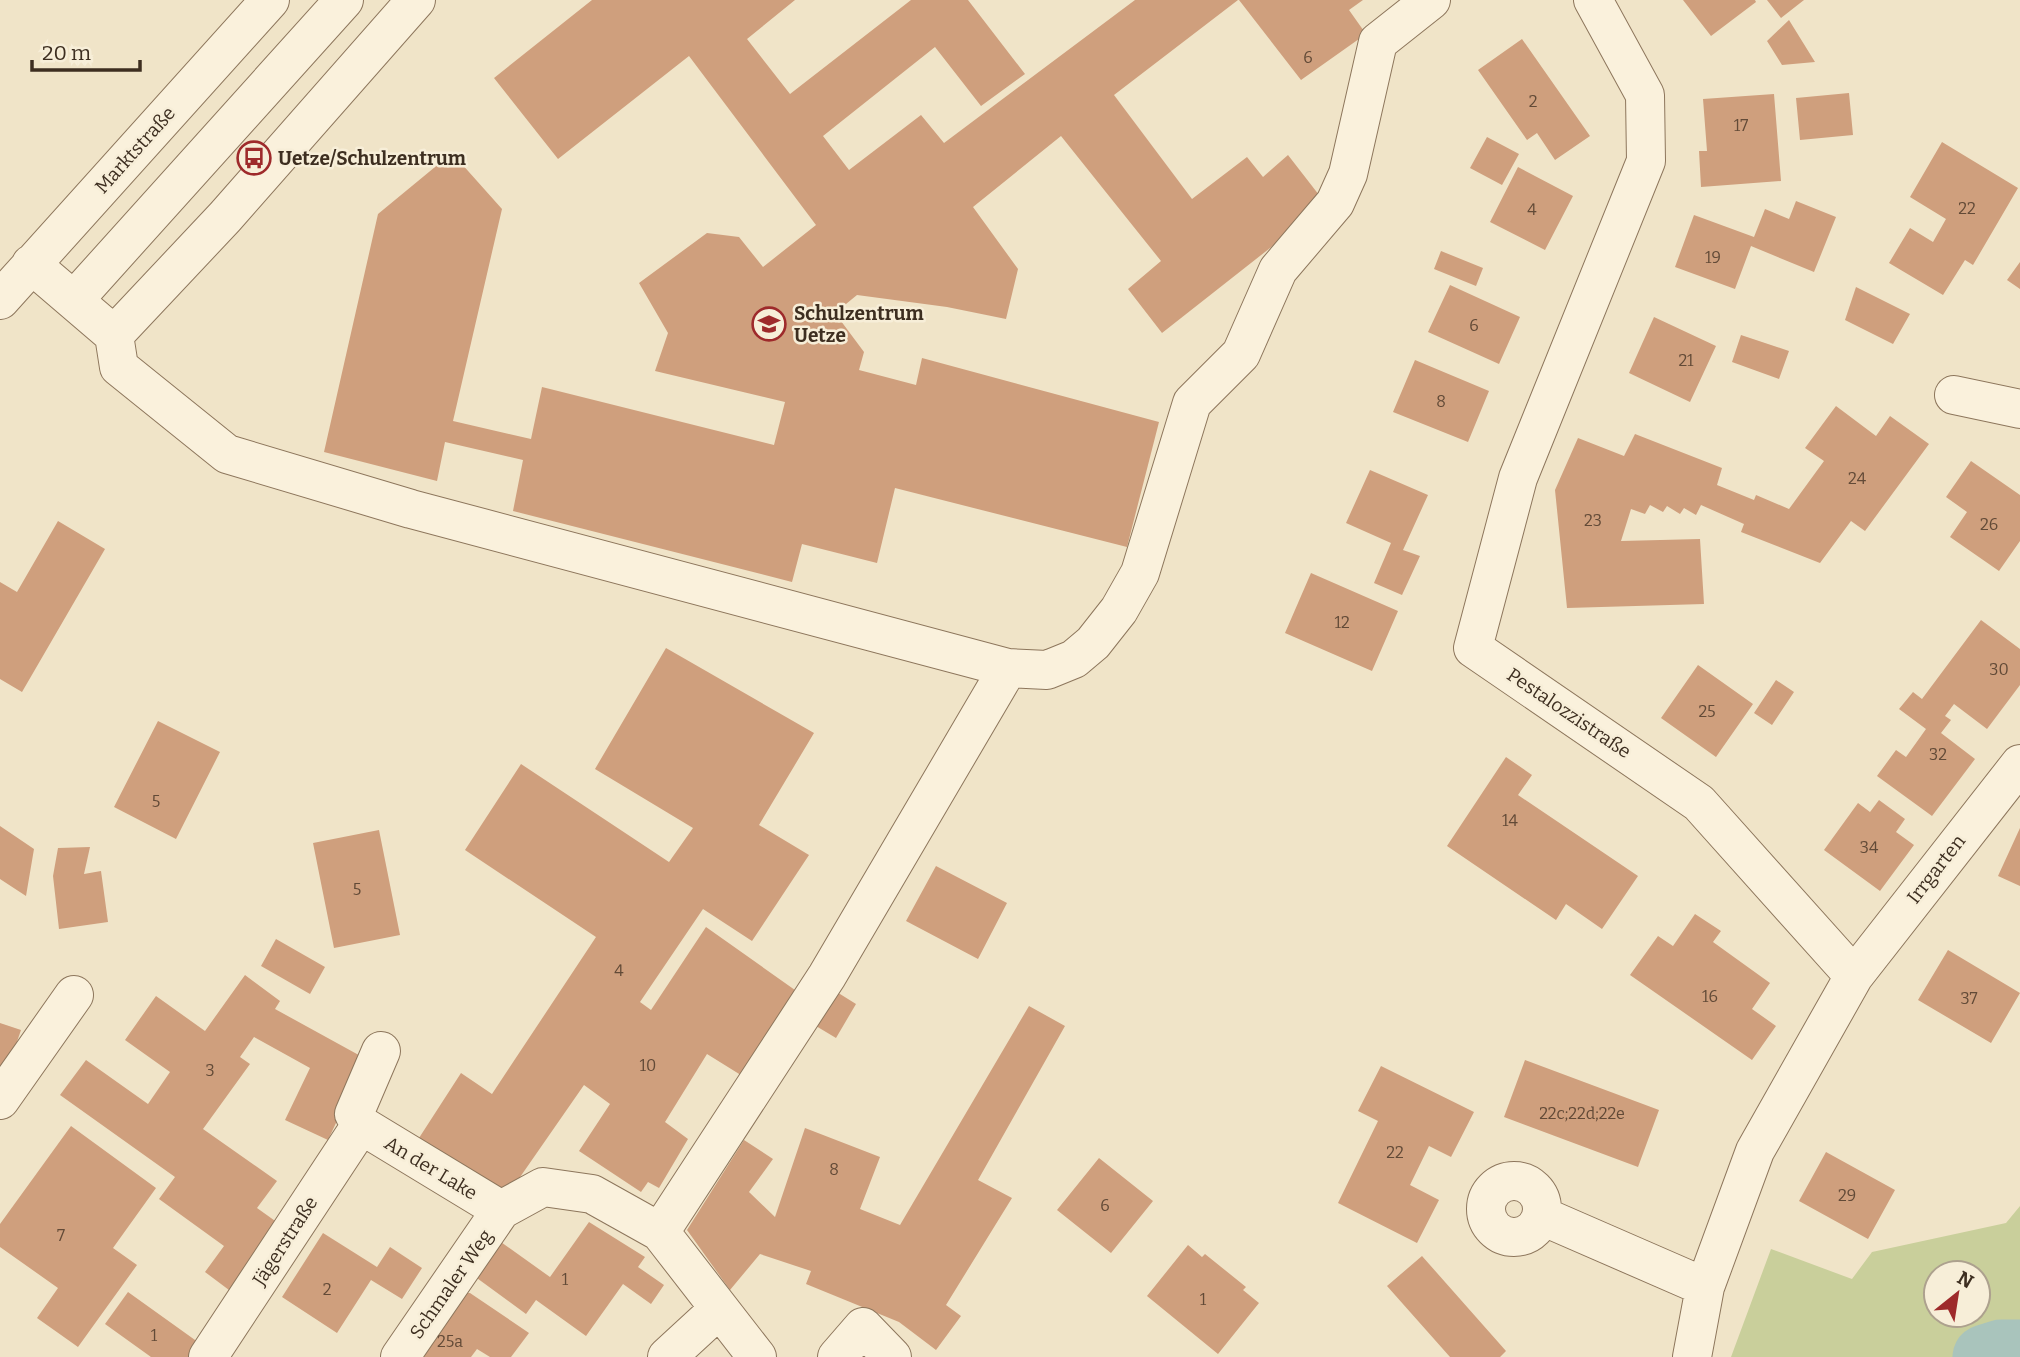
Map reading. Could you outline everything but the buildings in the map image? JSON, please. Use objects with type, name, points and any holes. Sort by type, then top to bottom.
[{"type":"street","name":"Marktstraße","points":[[0,300],[271,0]]},
{"type":"street","points":[[74,300],[344,0]]},
{"type":"street","points":[[114,335],[225,217],[416,0]]},
{"type":"street","points":[[31,264],[114,335],[119,367],[227,454],[411,509],[1008,668],[1047,670],[1074,659],[1093,643],[1119,610],[1140,573],[1192,403],[1241,354],[1278,270],[1335,203],[1348,174],[1378,42],[1431,0]]},
{"type":"street","name":"Pestalozzistraße","points":[[1593,0],[1645,95],[1646,161],[1518,478],[1473,648],[1699,803],[1854,976]]},
{"type":"street","points":[[1954,395],[2020,409]]},
{"type":"street","points":[[660,1232],[827,976],[1008,668]]},
{"type":"street","name":"Irrgarten","points":[[1854,976],[2020,764]]},
{"type":"street","points":[[1692,1357],[1705,1287],[1755,1151],[1854,976]]},
{"type":"street","points":[[0,1100],[74,995]]},
{"type":"street","points":[[361,1125],[354,1114],[381,1051]]},
{"type":"street","name":"An der Lake","points":[[361,1125],[501,1210]]},
{"type":"street","name":"Jägerstraße","points":[[208,1357],[361,1125]]},
{"type":"street","points":[[501,1210],[544,1187],[592,1194],[660,1232],[757,1357]]},
{"type":"street","name":"Schmaler Weg","points":[[400,1357],[501,1210]]},
{"type":"street","points":[[1542,1216],[1705,1287]]},
{"type":"street","points":[[667,1357],[718,1310]]},
{"type":"street","points":[[837,1357],[863,1327],[892,1357]]},
{"type":"green space","points":[[2020,1206],[2020,1357],[1731,1357],[1771,1249],[1852,1279],[1872,1252],[2006,1223]]},
{"type":"waterway","points":[[1985,1357],[2001,1352],[2020,1352]]},
{"type":"place","name":"Uetze/Schulzentrum","points":[[254,158]]},
{"type":"place","name":"Schulzentrum Uetze","points":[[769,324]]}]
